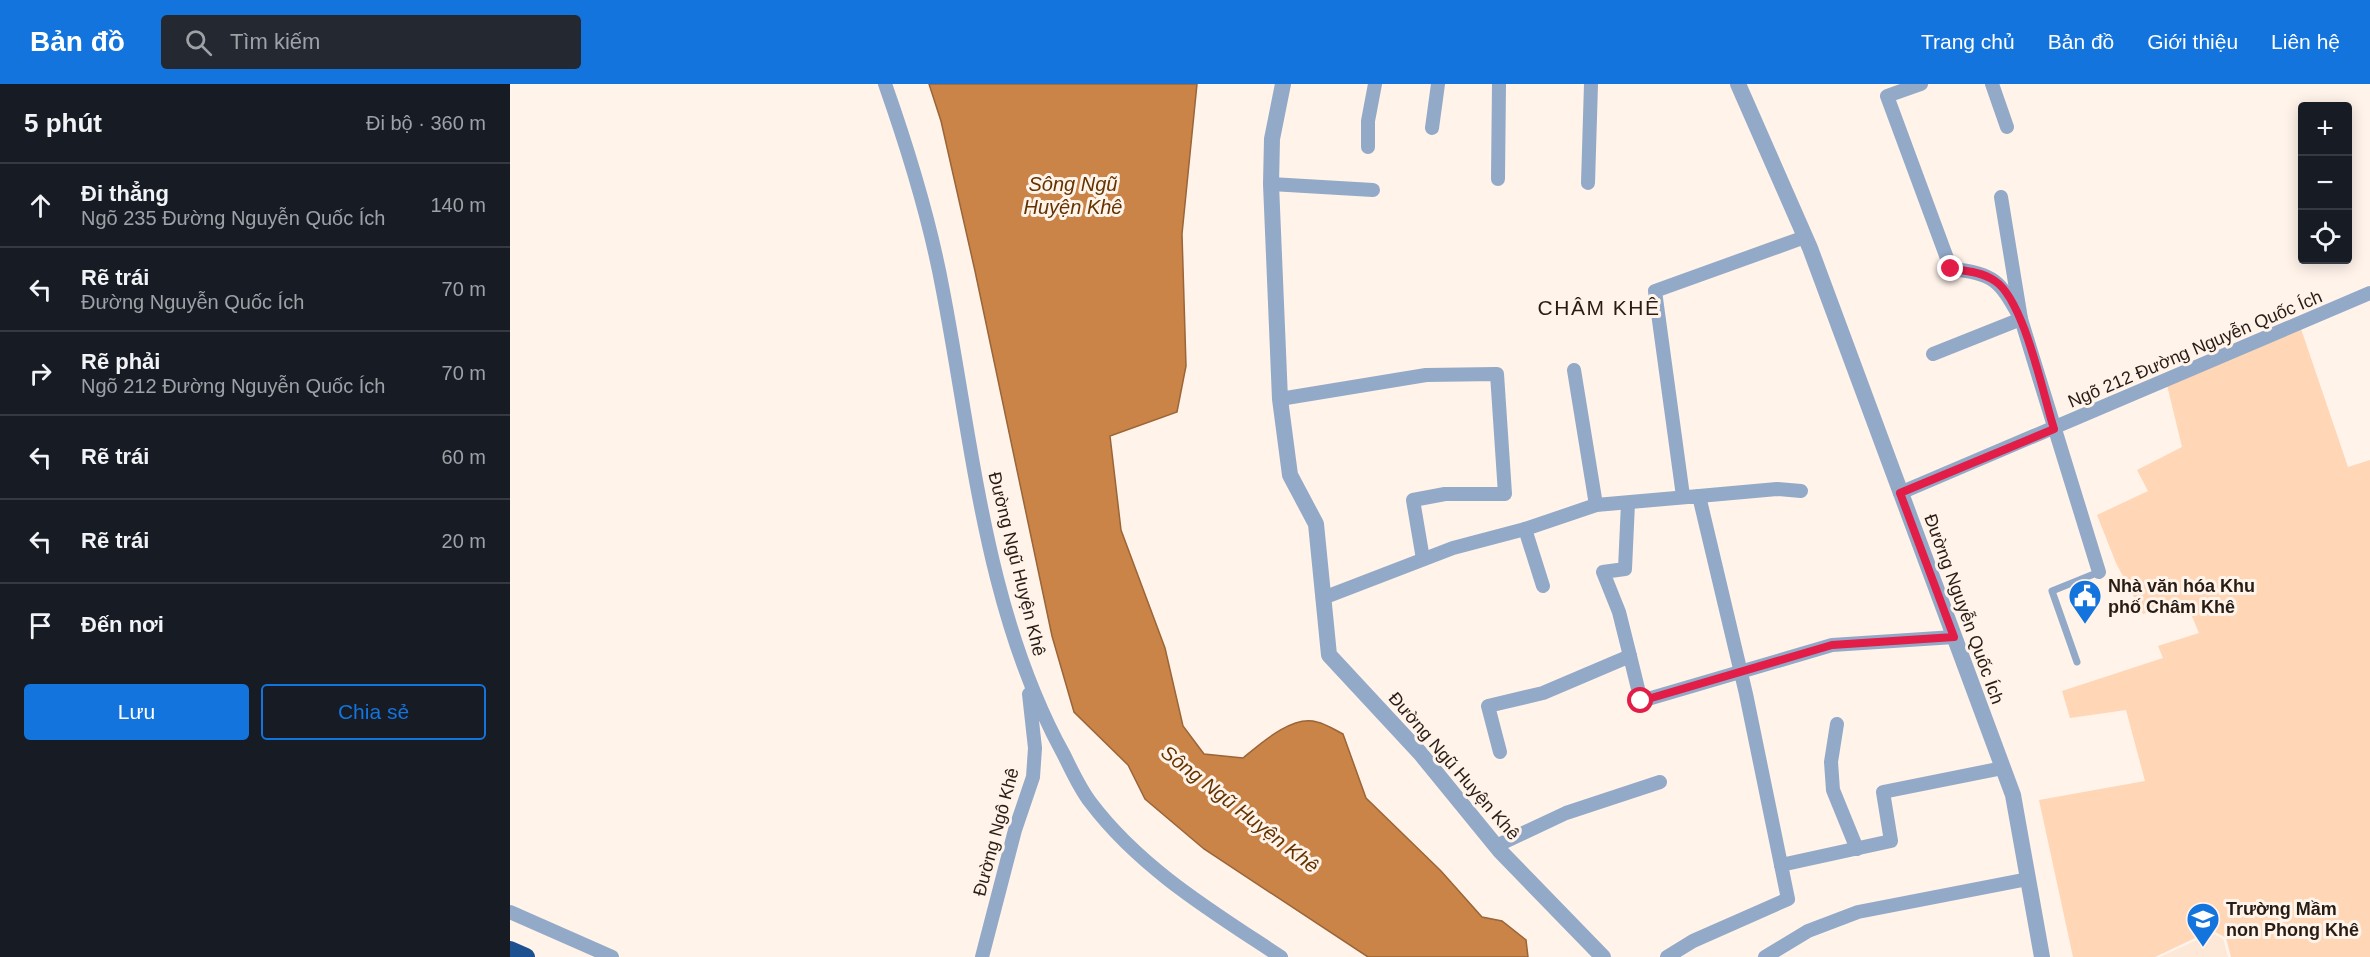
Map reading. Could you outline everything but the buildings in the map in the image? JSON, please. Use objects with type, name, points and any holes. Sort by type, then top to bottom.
[{"type":"highway","points":[[510,950],[526,957]]},
{"type":"street","name":"Đường Ngũ Huyện Khê","points":[[885,84],[924,202],[943,291],[982,520],[1027,680],[1046,724],[1089,802],[1125,843],[1187,894],[1281,957]]},
{"type":"street","name":"Đường Ngũ Huyện Khê","points":[[1283,84],[1272,139],[1271,184],[1280,399],[1290,475],[1316,524],[1329,655],[1420,753],[1496,846],[1603,957]]},
{"type":"street","points":[[1368,147],[1368,121],[1375,84]]},
{"type":"street","points":[[1432,128],[1438,84]]},
{"type":"street","points":[[1498,179],[1499,84]]},
{"type":"street","points":[[1588,183],[1591,84]]},
{"type":"street","name":"Đường Nguyễn Quốc Ích","points":[[1738,84],[1805,237],[2013,795],[2042,957]]},
{"type":"street","points":[[1922,84],[1887,96],[1951,269],[1973,271],[1995,281],[2004,289],[2021,319]]},
{"type":"street","points":[[1992,84],[2007,127]]},
{"type":"street","points":[[1271,184],[1373,190]]},
{"type":"street","points":[[2001,196],[2021,319],[2099,572]]},
{"type":"street","points":[[1683,496],[1655,291],[1805,237]]},
{"type":"street","name":"Ngõ 212 Đường Nguyễn Quốc Ích","points":[[1900,493],[2370,293]]},
{"type":"street","points":[[1933,354],[2021,319]]},
{"type":"street","points":[[1574,370],[1596,505]]},
{"type":"street","points":[[1280,399],[1426,375],[1497,374],[1505,494],[1445,494],[1413,501],[1423,559]]},
{"type":"street","points":[[1323,598],[1453,548],[1525,529],[1596,505],[1777,489],[1801,491]]},
{"type":"street","points":[[1667,957],[1693,941],[1788,899],[1741,671],[1699,496]]},
{"type":"street","points":[[1628,502],[1625,569],[1603,572],[1619,612],[1641,701],[1832,645],[1954,637]]},
{"type":"street","points":[[1525,529],[1543,586]]},
{"type":"street","points":[[1500,752],[1488,706],[1543,693],[1630,656]]},
{"type":"street","name":"Đường Ngô Khê","points":[[982,957],[1014,830],[1033,777],[1035,748],[1027,680]]},
{"type":"street","points":[[1837,724],[1831,762],[1833,790],[1857,849]]},
{"type":"street","points":[[1781,865],[1891,841],[1882,792],[2002,768]]},
{"type":"street","points":[[1496,846],[1566,813],[1660,782]]},
{"type":"street","points":[[1765,957],[1808,931],[1858,912],[2028,879]]},
{"type":"street","points":[[510,912],[612,957]]},
{"type":"lane","points":[[2077,662],[2052,591],[2099,572]]},
{"type":"shaded area","points":[[2300,326],[2348,467],[2370,460],[2370,957],[2231,957],[2226,938],[2212,930],[2155,957],[2073,957],[2039,800],[2145,781],[2126,710],[2070,718],[2062,691],[2163,658],[2158,646],[2199,633],[2185,600],[2143,614],[2116,563],[2097,515],[2148,491],[2137,470],[2182,447],[2167,385]]},
{"type":"shaded area","name":"Trường Mầm non Phong Khê","points":[[2212,933],[2223,939],[2228,957],[2160,957]]},
{"type":"water","name":"Sông Ngũ Huyện Khê","points":[[929,84],[1197,84],[1182,234],[1186,366],[1177,412],[1110,436],[1121,530],[1165,648],[1183,726],[1204,754],[1243,758],[1277,732],[1298,722],[1317,722],[1343,734],[1366,798],[1441,871],[1482,917],[1502,921],[1526,940],[1528,957],[1368,957],[1204,849],[1145,799],[1128,765],[1074,712],[1052,636],[975,271],[941,121]]},
{"type":"place","name":"Nhà văn hóa Khu phố Châm Khê","points":[[2085,625]]},
{"type":"place","name":"Trường Mầm non Phong Khê","points":[[2203,948]]},
{"type":"district","name":"CHÂM KHÊ","points":[[1599,307]]},
{"type":"route","points":[[1641,701],[1832,645],[1954,637],[1900,493],[2054,429],[2021,319],[2004,289],[1982,274],[1951,269]]}]
